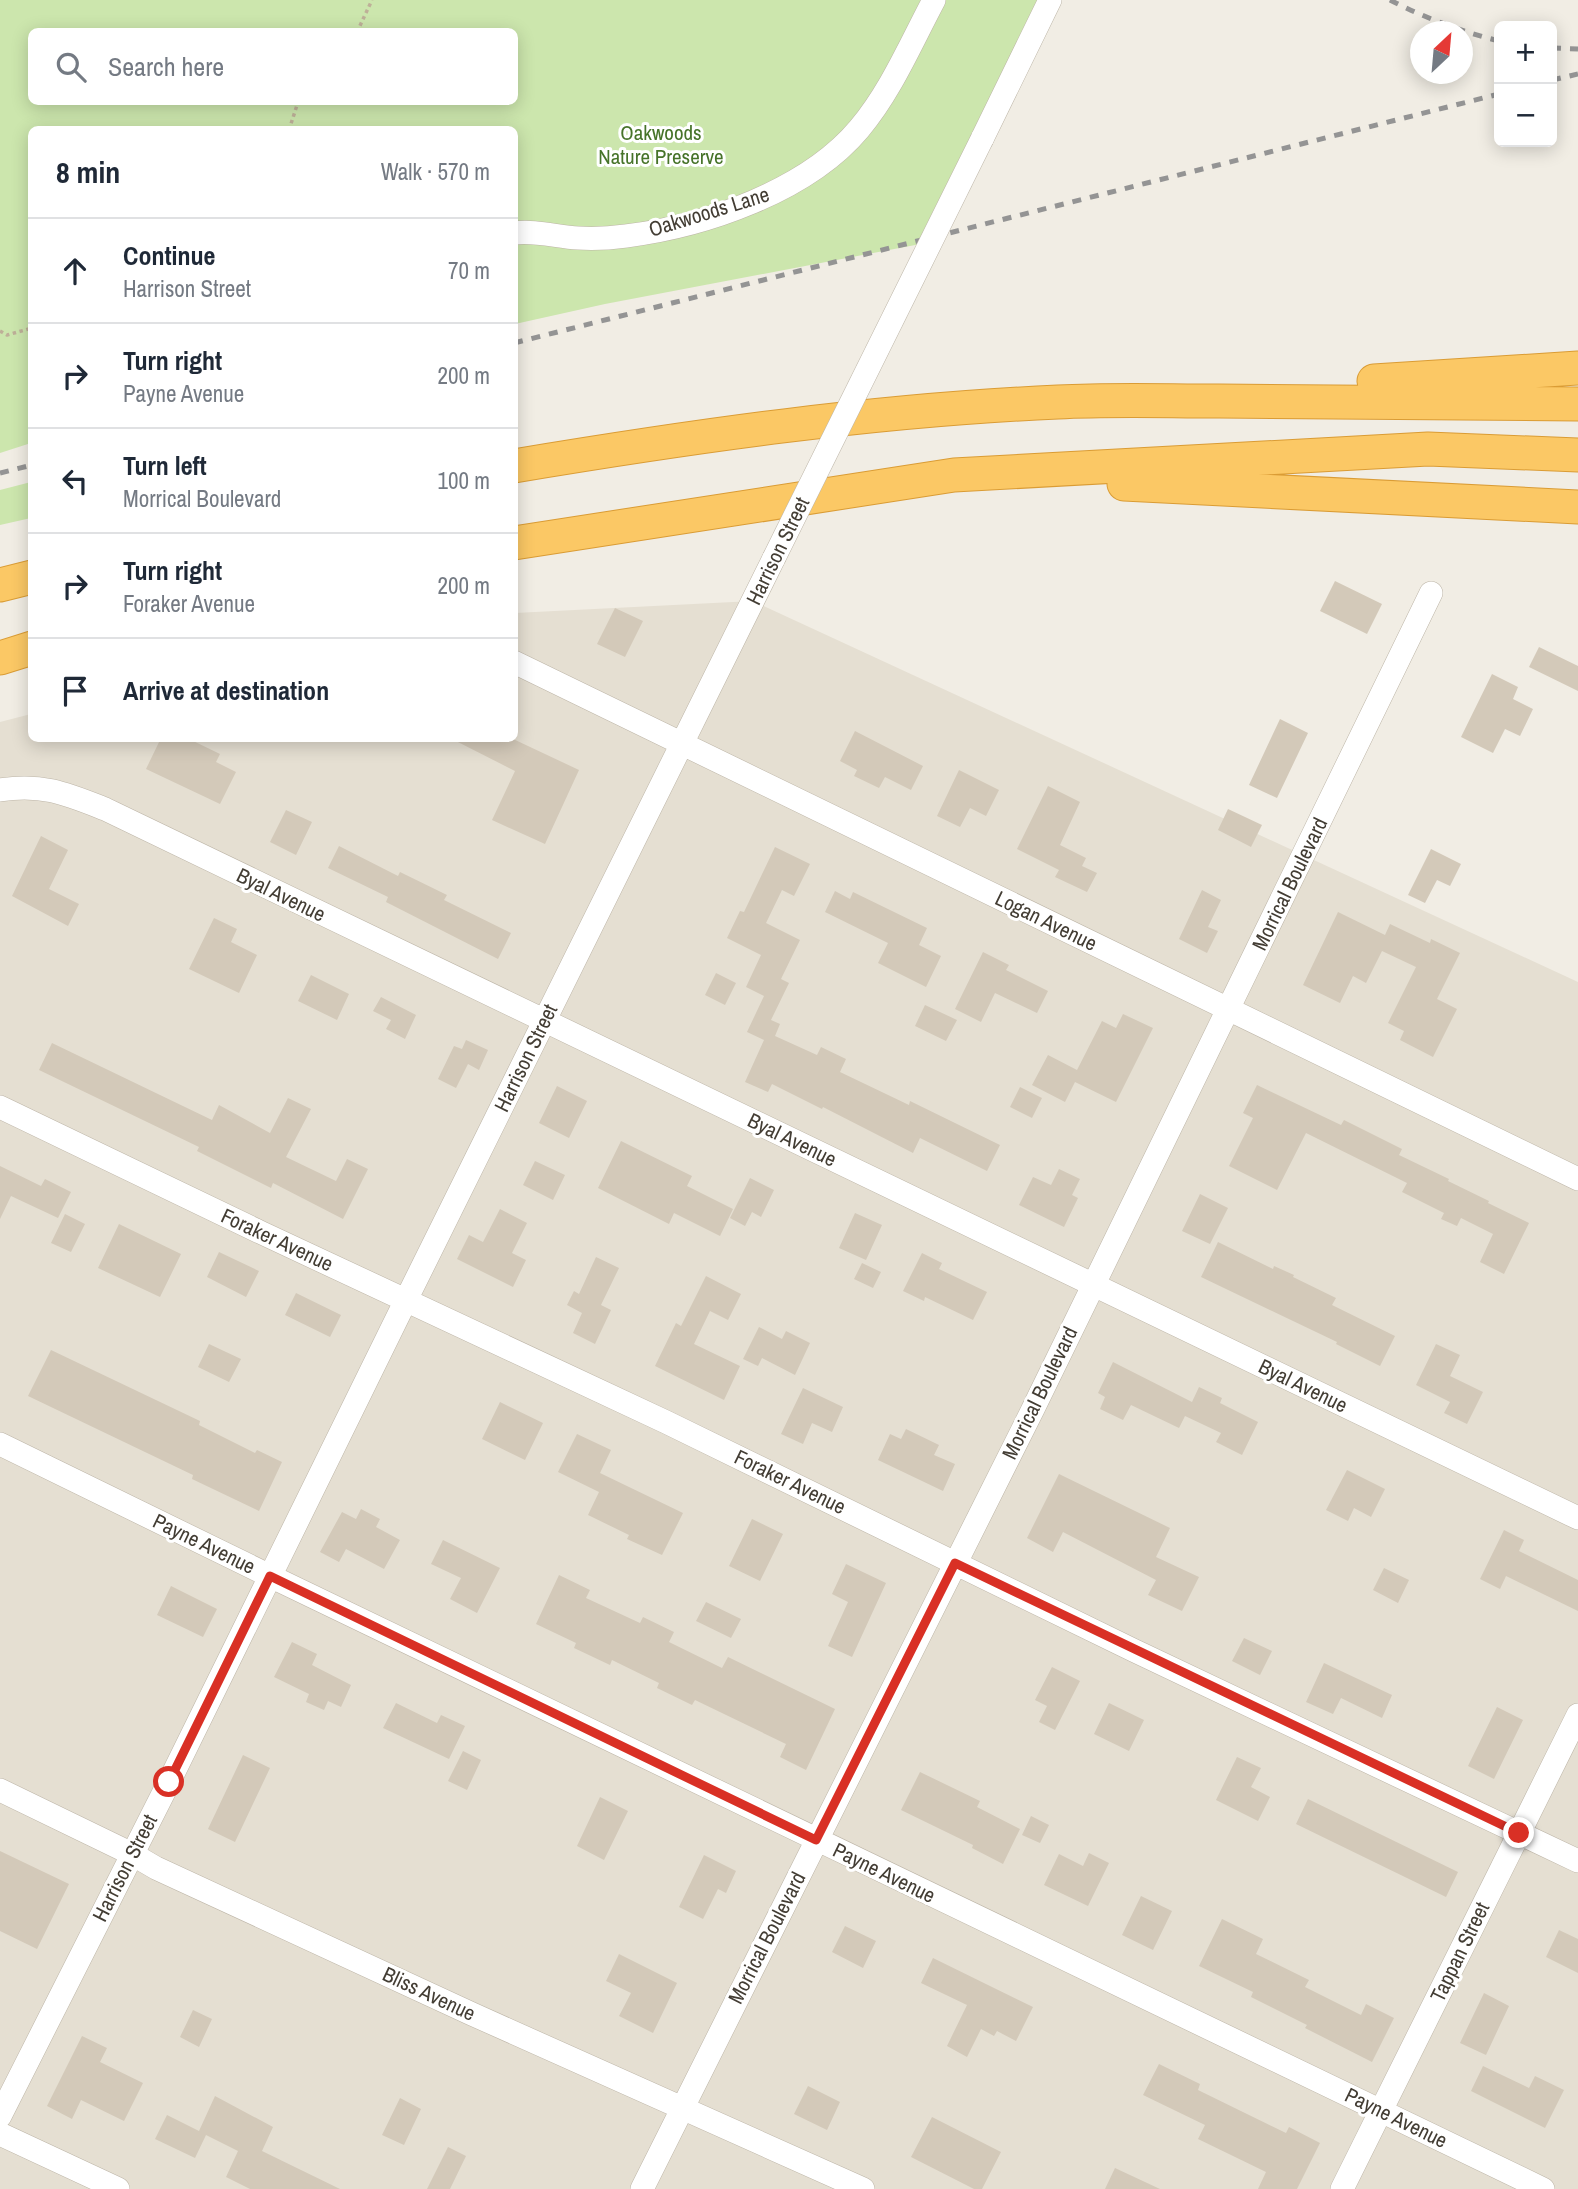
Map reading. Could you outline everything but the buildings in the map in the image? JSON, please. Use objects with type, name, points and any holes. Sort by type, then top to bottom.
[{"type":"highway","points":[[518,465],[671,440],[947,410],[1578,368]]},
{"type":"highway","points":[[1059,402],[1394,401],[1578,404]]},
{"type":"highway","points":[[518,541],[954,475],[1429,449],[1578,455]]},
{"type":"highway","points":[[954,475],[1578,508]]},
{"type":"highway","points":[[0,585],[28,578]]},
{"type":"highway","points":[[0,658],[28,650]]},
{"type":"street","name":"Oakwoods Lane","points":[[518,231],[581,239],[627,236],[687,223],[746,204],[788,186],[839,150],[860,128],[886,91],[934,0]]},
{"type":"street","name":"Harrison Street","points":[[0,2116],[1050,0]]},
{"type":"street","name":"Morrical Boulevard","points":[[642,2189],[1093,1284],[1430,593]]},
{"type":"street","name":"Logan Avenue","points":[[518,664],[1578,1179]]},
{"type":"street","name":"Byal Avenue","points":[[0,790],[20,786],[39,787],[105,809],[1578,1518]]},
{"type":"street","name":"Foraker Avenue","points":[[0,1107],[678,1428],[1578,1861]]},
{"type":"street","name":"Payne Avenue","points":[[0,1444],[1543,2189]]},
{"type":"street","name":"Tappan Street","points":[[1342,2189],[1578,1715]]},
{"type":"street","name":"Bliss Avenue","points":[[0,1790],[156,1868],[446,2003],[863,2189]]},
{"type":"street","points":[[0,2134],[118,2189]]},
{"type":"path","points":[[359,28],[372,0]]},
{"type":"path","points":[[290,126],[297,105]]},
{"type":"path","points":[[0,331],[7,335],[28,329]]},
{"type":"shaded area","points":[[753,601],[1578,982],[1578,2189],[0,2189],[0,722],[28,715],[28,742],[518,742],[518,613]]},
{"type":"green space","name":"Oakwoods Nature Preserve","points":[[0,0],[1050,0],[931,242],[605,304],[518,323],[518,126],[28,126],[28,444],[0,453]]},
{"type":"green space","points":[[28,483],[28,519],[0,525],[0,490]]},
{"type":"railway","points":[[1390,0],[1443,24],[1494,40]]},
{"type":"railway","points":[[1557,48],[1578,49]]},
{"type":"railway","points":[[1557,79],[1578,74]]},
{"type":"railway","points":[[518,342],[1494,95]]},
{"type":"railway","points":[[0,473],[28,466]]},
{"type":"route","points":[[169,1782],[270,1576],[816,1840],[955,1563],[1519,1833]]}]
